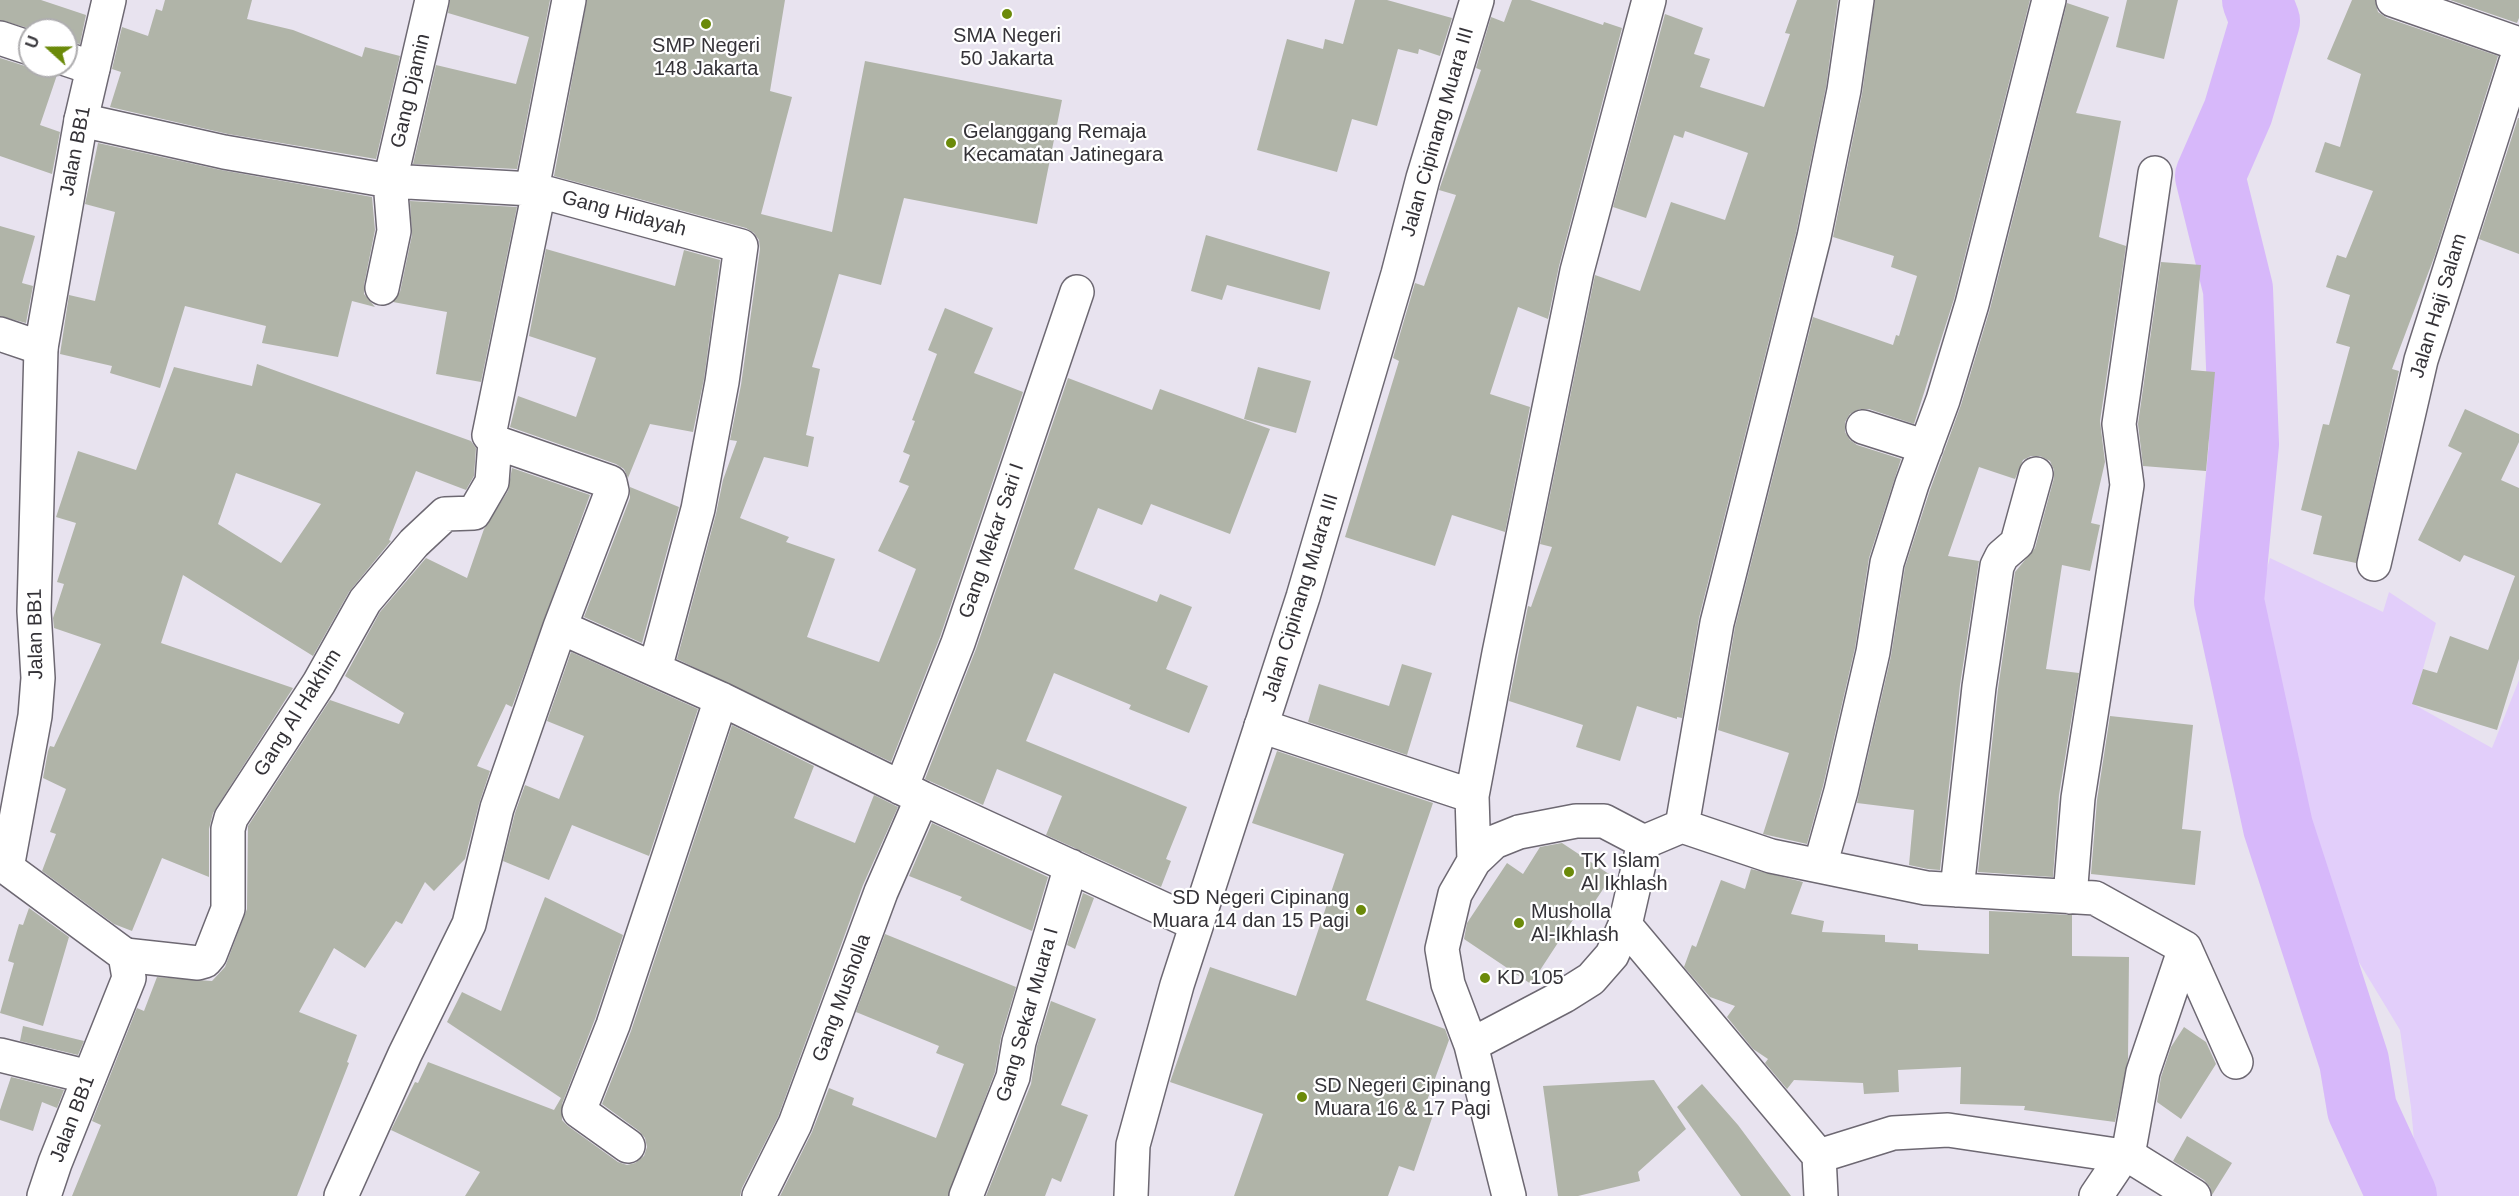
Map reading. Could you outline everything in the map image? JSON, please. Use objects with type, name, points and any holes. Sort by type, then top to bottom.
[{"type":"street","name":"Jalan BB1","points":[[44,1196],[129,978],[125,955],[4,866],[35,716],[37,687],[33,611],[41,348],[81,120],[79,64],[109,0]]},
{"type":"street","name":"Gang Djamin","points":[[382,288],[394,231],[390,182],[432,0]]},
{"type":"street","points":[[341,1196],[405,1054],[469,924],[497,808],[560,627],[612,491],[610,482],[495,442],[489,435],[569,0]]},
{"type":"street","name":"Jalan Cipinang Muara III","points":[[1131,1196],[1133,1145],[1196,924],[1303,597],[1398,274],[1423,178],[1477,0]]},
{"type":"street","points":[[1474,861],[1472,796],[1577,270],[1649,0]]},
{"type":"street","points":[[1682,826],[1717,622],[1814,237],[1844,90],[1857,0]]},
{"type":"street","points":[[1820,866],[1841,791],[1873,652],[1887,563],[1943,400],[1972,303],[2049,0]]},
{"type":"street","points":[[2393,0],[2519,44]]},
{"type":"street","points":[[0,38],[18,44]]},
{"type":"street","name":"Jalan Haji Salam","points":[[2374,564],[2421,360],[2510,111],[2519,52]]},
{"type":"street","name":"Gang Hidayah","points":[[81,120],[224,152],[390,182],[535,190],[741,246],[722,382],[698,509],[655,669]]},
{"type":"street","points":[[2070,897],[2078,798],[2127,485],[2119,424],[2155,173]]},
{"type":"street","name":"Gang Mekar Sari I","points":[[912,793],[958,643],[1077,292]]},
{"type":"street","points":[[0,334],[41,348]]},
{"type":"street","points":[[1863,427],[1926,447]]},
{"type":"street","name":"Gang Al Hakhim","points":[[125,955],[198,963],[205,962],[210,956],[228,909],[228,830],[231,818],[319,683],[365,601],[414,543],[445,514],[474,513],[492,482],[495,442]]},
{"type":"street","points":[[1957,890],[1979,687],[1997,566],[2002,556],[2017,543],[2036,474]]},
{"type":"street","points":[[560,627],[721,699],[912,793],[1196,924]]},
{"type":"street","points":[[628,1146],[579,1111],[613,1024],[721,699]]},
{"type":"street","points":[[1261,726],[1472,796]]},
{"type":"street","name":"Gang Musholla","points":[[759,1196],[795,1124],[881,892],[912,793]]},
{"type":"street","points":[[1509,1196],[1471,1045],[1448,984],[1442,949],[1455,894],[1474,861],[1494,842],[1519,832],[1576,821],[1604,821],[1644,842]]},
{"type":"street","points":[[1644,842],[1682,826],[1771,856],[1926,888],[2095,898],[2185,948],[2236,1062]]},
{"type":"street","points":[[1471,1045],[1564,996],[1591,979],[1612,955],[1625,925],[1644,842]]},
{"type":"street","name":"Gang Sekar Muara I","points":[[966,1196],[1013,1077],[1019,1042],[1071,866]]},
{"type":"street","points":[[1625,925],[1819,1156],[1821,1196]]},
{"type":"street","points":[[2096,1196],[2126,1155],[2143,1071],[2185,948]]},
{"type":"street","points":[[0,1055],[89,1077]]},
{"type":"street","points":[[1819,1156],[1893,1133],[1948,1130],[2126,1155],[2194,1196]]},
{"type":"shaded area","points":[[2270,558],[2383,612],[2389,592],[2436,623],[2413,704],[2492,748],[2519,680],[2519,1196],[2419,1196],[2411,1107],[2400,1030],[2357,959],[2311,867],[2251,622]]},
{"type":"building","points":[[0,0],[41,0],[86,15],[80,44],[78,44],[78,18],[18,18],[18,25],[0,20]]},
{"type":"building","points":[[165,0],[252,0],[247,19],[293,30],[362,57],[365,47],[400,56],[376,159],[228,134],[110,107],[121,72],[112,69],[122,27],[148,36],[156,9],[162,11]]},
{"type":"building","points":[[450,0],[550,0],[517,169],[413,164],[436,65],[516,84],[529,37],[448,13]]},
{"type":"building","points":[[587,0],[785,0],[770,91],[792,97],[761,214],[832,232],[865,61],[1062,100],[1037,224],[904,198],[881,285],[839,274],[812,367],[820,369],[806,435],[814,437],[808,467],[764,457],[740,518],[789,537],[786,542],[835,559],[807,637],[879,662],[916,569],[878,551],[909,486],[899,482],[910,455],[903,452],[915,421],[912,420],[937,354],[928,350],[945,308],[993,328],[974,373],[1023,392],[940,637],[891,762],[677,659],[723,480],[737,441],[730,440],[741,385],[760,249],[759,240],[746,228],[554,176]]},
{"type":"building","points":[[1355,0],[1387,0],[1452,18],[1440,56],[1419,49],[1418,54],[1398,49],[1377,126],[1352,119],[1337,172],[1257,150],[1287,39],[1323,49],[1325,39],[1343,44]]},
{"type":"building","points":[[1512,0],[1530,0],[1603,25],[1604,22],[1622,28],[1559,266],[1548,319],[1518,307],[1490,394],[1530,407],[1505,532],[1452,515],[1435,566],[1345,537],[1399,361],[1393,358],[1415,283],[1424,286],[1456,195],[1439,190],[1481,70],[1476,68],[1491,17],[1504,22]]},
{"type":"building","points":[[1797,0],[1838,0],[1826,87],[1796,233],[1699,618],[1682,718],[1677,717],[1677,719],[1637,706],[1620,761],[1576,747],[1583,725],[1509,701],[1528,606],[1531,607],[1552,547],[1540,544],[1595,275],[1640,291],[1671,202],[1725,220],[1748,153],[1685,131],[1683,138],[1674,135],[1646,218],[1613,207],[1665,14],[1703,28],[1694,54],[1710,59],[1700,87],[1764,107],[1790,34],[1785,33]]},
{"type":"building","points":[[1875,0],[2030,0],[1954,299],[1914,424],[1869,409],[1860,409],[1850,414],[1845,422],[1845,432],[1857,445],[1901,459],[1869,558],[1855,648],[1807,844],[1763,834],[1789,753],[1718,730],[1735,627],[1813,317],[1893,345],[1896,335],[1899,336],[1917,276],[1891,267],[1894,256],[1833,237],[1862,94]]},
{"type":"building","points":[[2127,0],[2178,0],[2164,59],[2116,47]]},
{"type":"building","points":[[2352,0],[2375,0],[2378,12],[2387,18],[2498,56],[2435,255],[2392,369],[2399,371],[2356,563],[2313,554],[2322,516],[2301,510],[2323,424],[2329,425],[2350,347],[2336,343],[2350,295],[2326,287],[2337,255],[2346,258],[2373,191],[2315,172],[2325,142],[2340,147],[2361,74],[2327,59]]},
{"type":"building","points":[[2450,0],[2519,0],[2519,18],[2517,23]]},
{"type":"building","points":[[2067,3],[2109,17],[2076,113],[2121,121],[2099,237],[2126,246],[2100,421],[2105,462],[2091,523],[2100,525],[2090,571],[2062,565],[2046,669],[2079,673],[2059,795],[2053,877],[1978,872],[1998,689],[2015,572],[2035,548],[2054,478],[2054,470],[2050,461],[2040,456],[2031,456],[2023,460],[2015,479],[1979,467],[1948,556],[1979,561],[1960,685],[1940,870],[1928,869],[1909,865],[1914,810],[1857,803],[1891,656],[1905,567],[1961,405],[1990,309]]},
{"type":"building","points":[[0,58],[18,64],[18,78],[56,78],[40,125],[60,132],[52,174],[0,156]]},
{"type":"building","points":[[2519,118],[2519,254],[2479,239]]},
{"type":"building","points":[[98,143],[221,170],[372,197],[375,230],[364,294],[375,307],[352,301],[338,357],[262,343],[266,326],[185,306],[160,388],[110,373],[112,366],[60,354],[69,295],[95,301],[115,212],[85,204]]},
{"type":"building","points":[[410,201],[517,207],[481,382],[436,374],[447,312],[393,302],[400,292],[412,235]]},
{"type":"building","points":[[0,226],[35,236],[22,283],[33,286],[26,323],[0,316]]},
{"type":"building","points":[[1206,235],[1330,272],[1320,310],[1227,285],[1222,300],[1191,291]]},
{"type":"building","points":[[546,249],[675,286],[684,250],[720,260],[704,379],[693,432],[650,424],[628,478],[624,469],[616,464],[510,427],[518,396],[576,417],[596,358],[529,336]]},
{"type":"building","points":[[2161,262],[2201,265],[2191,370],[2215,372],[2206,471],[2143,466],[2138,424]]},
{"type":"building","points":[[257,364],[471,441],[476,448],[474,476],[466,490],[416,471],[389,540],[391,541],[349,592],[313,656],[183,575],[161,643],[293,688],[213,813],[209,829],[209,877],[162,858],[132,931],[114,924],[42,871],[56,834],[50,832],[66,789],[43,778],[48,751],[50,746],[54,747],[101,644],[54,628],[53,618],[64,584],[57,582],[76,523],[56,517],[78,451],[136,470],[174,367],[252,386]],"holes":[[[236,473],[321,504],[281,563],[218,524]]]},
{"type":"building","points":[[1258,367],[1311,381],[1296,433],[1244,419]]},
{"type":"building","points":[[1068,378],[1152,410],[1160,389],[1270,429],[1230,534],[1151,504],[1142,525],[1098,508],[1074,569],[1157,602],[1160,594],[1192,607],[1166,669],[1208,686],[1189,733],[1129,709],[1131,705],[1054,673],[1026,741],[1187,807],[1166,859],[1171,861],[1161,887],[1046,835],[1062,796],[997,769],[983,805],[925,779],[976,649]]},
{"type":"building","points":[[2465,409],[2519,434],[2519,442],[2501,480],[2519,488],[2519,659],[2497,730],[2412,704],[2423,669],[2437,673],[2450,636],[2488,650],[2515,576],[2464,555],[2460,562],[2418,540],[2462,453],[2448,446]]},
{"type":"building","points":[[512,468],[590,495],[512,707],[506,704],[477,766],[490,771],[465,859],[434,891],[425,882],[402,924],[396,921],[365,968],[334,948],[299,1012],[357,1035],[347,1062],[349,1063],[297,1196],[72,1196],[101,1125],[92,1121],[137,1008],[144,1011],[157,977],[212,981],[225,967],[247,909],[248,826],[330,700],[399,724],[404,713],[345,676],[380,612],[426,558],[467,578],[484,529],[508,491]]},
{"type":"building","points":[[630,487],[679,507],[642,643],[584,617],[630,498]]},
{"type":"building","points":[[571,652],[698,709],[649,856],[572,825],[549,880],[503,861],[515,813],[525,785],[559,799],[584,736],[547,721]]},
{"type":"building","points":[[1402,664],[1432,673],[1407,755],[1308,722],[1319,684],[1389,706]]},
{"type":"building","points":[[2110,716],[2193,725],[2182,829],[2201,831],[2195,885],[2091,874],[2097,800]]},
{"type":"building","points":[[732,725],[814,766],[794,818],[855,843],[874,795],[898,807],[863,885],[778,1117],[740,1196],[465,1196],[480,1172],[391,1130],[415,1082],[418,1083],[428,1062],[554,1110],[561,1098],[447,1022],[462,992],[501,1011],[545,897],[623,935],[595,1019],[562,1104],[562,1120],[618,1162],[627,1165],[635,1163],[644,1156],[647,1147],[645,1138],[602,1104],[631,1031]]},
{"type":"building","points":[[1277,751],[1433,803],[1366,1000],[1445,1029],[1449,1040],[1424,1109],[1434,1112],[1414,1171],[1399,1166],[1388,1196],[1234,1196],[1263,1114],[1170,1082],[1210,967],[1296,996],[1344,854],[1252,823]]},
{"type":"building","points":[[932,823],[1048,877],[1032,931],[960,900],[962,897],[909,876]]},
{"type":"building","name":"Musholla Al-Ikhlash","points":[[1562,843],[1612,876],[1589,910],[1582,906],[1531,984],[1464,939],[1467,923],[1507,863],[1523,874],[1540,847]]},
{"type":"building","points":[[1751,869],[1803,882],[1791,914],[1824,921],[1822,932],[1885,935],[1885,942],[1918,944],[1918,950],[1989,954],[1989,911],[2072,915],[2072,956],[2129,957],[2128,1059],[2115,1122],[2024,1110],[2025,1106],[1960,1104],[1961,1067],[1898,1070],[1899,1092],[1864,1094],[1863,1083],[1794,1080],[1787,1089],[1765,1063],[1768,1059],[1753,1049],[1727,1017],[1735,1006],[1710,997],[1684,967],[1692,945],[1696,947],[1721,880],[1745,889]]},
{"type":"building","points":[[1083,893],[1094,898],[1075,949],[1067,945]]},
{"type":"building","points":[[29,908],[69,937],[43,1026],[0,1013],[14,963],[8,961],[19,924],[23,925]]},
{"type":"building","points":[[885,934],[1016,987],[1001,1037],[995,1072],[948,1196],[780,1196],[812,1132],[829,1088],[854,1098],[852,1105],[936,1138],[964,1064],[936,1053],[939,1046],[856,1012]]},
{"type":"building","points":[[1051,1001],[1096,1019],[1061,1105],[1088,1115],[1061,1182],[1052,1178],[1045,1196],[986,1196],[1031,1084],[1037,1046]]},
{"type":"building","points":[[23,1026],[84,1041],[78,1055],[20,1041]]},
{"type":"building","points":[[2184,1027],[2206,1042],[2216,1064],[2181,1119],[2157,1102],[2161,1077],[2171,1047]]},
{"type":"building","points":[[11,1077],[64,1090],[57,1108],[42,1102],[33,1131],[0,1120],[0,1110]]},
{"type":"building","points":[[1654,1080],[1686,1129],[1638,1172],[1640,1181],[1578,1196],[1558,1196],[1543,1086]]},
{"type":"building","points":[[1702,1084],[1738,1125],[1791,1196],[1741,1196],[1677,1107]]},
{"type":"building","points":[[2187,1136],[2232,1163],[2212,1195],[2210,1187],[2204,1180],[2173,1161]]},
{"type":"waterway","points":[[2257,0],[2265,21],[2238,112],[2210,176],[2238,289],[2244,444],[2229,601],[2278,827],[2354,1061],[2362,1109],[2402,1196]]},
{"type":"place","name":"SMA Negeri 50 Jakarta","points":[[1007,14]]},
{"type":"place","name":"SMP Negeri 148 Jakarta","points":[[706,24]]},
{"type":"place","name":"Gelanggang Remaja Kecamatan Jatinegara","points":[[951,143]]},
{"type":"place","name":"TK Islam Al Ikhlash","points":[[1569,872]]},
{"type":"place","name":"SD Negeri Cipinang Muara 14 dan 15 Pagi","points":[[1361,910]]},
{"type":"place","name":"Musholla Al-Ikhlash","points":[[1519,923]]},
{"type":"place","name":"KD 105","points":[[1485,978]]},
{"type":"place","name":"SD Negeri Cipinang Muara 16 & 17 Pagi","points":[[1302,1097]]}]
